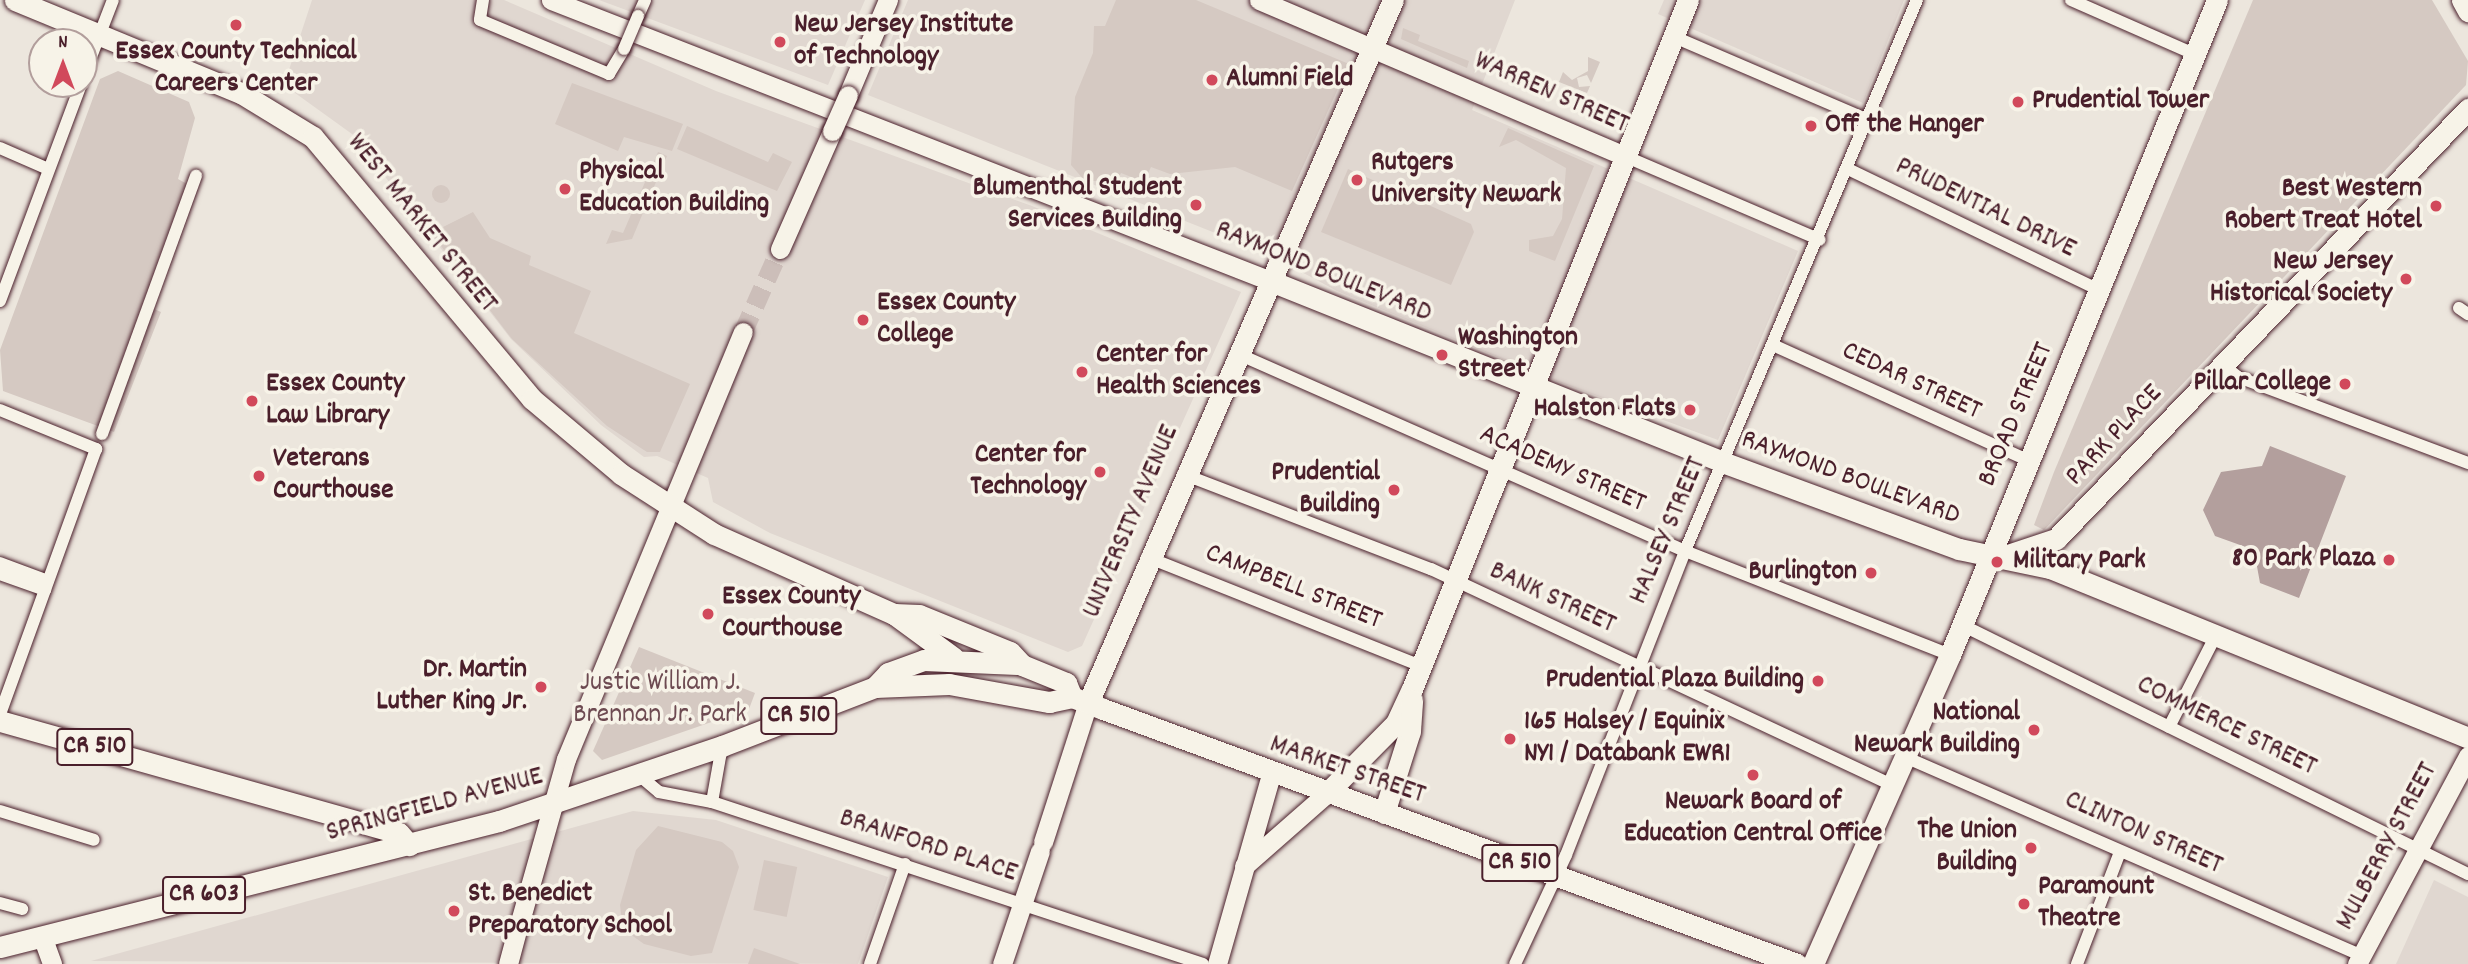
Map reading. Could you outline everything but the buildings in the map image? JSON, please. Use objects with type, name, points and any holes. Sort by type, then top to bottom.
[{"type":"main road","name":"WEST MARKET STREET","points":[[15,0],[255,99],[323,145],[522,389],[589,449],[669,507]]},
{"type":"main road","name":"UNIVERSITY AVENUE","points":[[1080,700],[1236,354],[1273,282],[1393,0]]},
{"type":"main road","points":[[1326,793],[1396,723],[1412,689],[1622,155],[1688,0]]},
{"type":"main road","name":"BROAD STREET","points":[[1813,964],[1950,655],[2217,0]]},
{"type":"main road","points":[[2462,0],[2468,10]]},
{"type":"main road","name":"PARK PLACE","points":[[1989,557],[2047,547],[2468,109]]},
{"type":"main road","name":"RAYMOND BOULEVARD","points":[[1273,282],[1531,388],[1725,463],[1989,557],[2050,568],[2215,637],[2468,737]]},
{"type":"main road","name":"MARKET STREET","points":[[669,507],[740,548],[894,614],[953,657],[1021,692]]},
{"type":"main road","name":"MARKET STREET","points":[[894,614],[919,615],[1010,652],[1022,664],[1066,683],[1080,700],[1270,775],[1384,813],[1797,964]]},
{"type":"main road","points":[[953,657],[1022,664]]},
{"type":"main road","name":"SPRINGFIELD AVENUE","points":[[875,687],[888,673],[953,657]]},
{"type":"main road","name":"SPRINGFIELD AVENUE","points":[[0,947],[409,845],[550,805],[640,776],[875,687],[949,684],[1021,692],[1049,702],[1080,700]]},
{"type":"main road","points":[[1384,813],[1410,731],[1412,689]]},
{"type":"main road","name":"CR 510","points":[[0,721],[399,833],[409,845]]},
{"type":"street","points":[[99,36],[113,0]]},
{"type":"street","points":[[483,0],[478,13],[500,29],[614,73],[645,0]]},
{"type":"street","name":"RAYMOND BOULEVARD","points":[[551,0],[1273,282]]},
{"type":"street","points":[[780,249],[888,0]]},
{"type":"street","name":"WARREN STREET","points":[[1259,0],[1820,240]]},
{"type":"street","name":"HALSEY STREET","points":[[1515,964],[1556,876],[1685,551],[1850,170],[1917,0]]},
{"type":"street","points":[[2071,0],[2194,54]]},
{"type":"street","points":[[1672,36],[1870,121]]},
{"type":"street","points":[[0,302],[75,98]]},
{"type":"street","points":[[0,148],[48,169]]},
{"type":"street","name":"PRUDENTIAL DRIVE","points":[[1850,170],[2099,290]]},
{"type":"street","points":[[102,434],[196,176]]},
{"type":"street","points":[[508,964],[550,805],[669,507],[743,332]]},
{"type":"street","name":"CEDAR STREET","points":[[1775,346],[2028,460]]},
{"type":"street","name":"ACADEMY STREET","points":[[1236,354],[1685,551],[1950,655]]},
{"type":"street","points":[[2223,365],[2238,377],[2468,463]]},
{"type":"street","points":[[0,410],[96,449],[0,714]]},
{"type":"street","name":"BANK STREET","points":[[1183,474],[1454,580],[1892,785]]},
{"type":"street","name":"CAMPBELL STREET","points":[[1147,556],[1421,666]]},
{"type":"street","points":[[0,563],[47,586]]},
{"type":"street","points":[[0,574],[47,586]]},
{"type":"street","name":"COMMERCE STREET","points":[[1962,625],[2468,874]]},
{"type":"street","points":[[2169,727],[2215,637]]},
{"type":"street","name":"UNIVERSITY AVENUE","points":[[1002,964],[1042,846],[1080,700]]},
{"type":"street","points":[[712,802],[722,746]]},
{"type":"street","name":"MULBERRY STREET","points":[[2359,960],[2468,756]]},
{"type":"street","name":"CLINTON STREET","points":[[1905,757],[2359,960]]},
{"type":"street","points":[[1217,964],[1270,775]]},
{"type":"street","name":"BRANFORD PLACE","points":[[640,776],[659,792],[712,802],[1203,964]]},
{"type":"street","points":[[1244,866],[1326,793]]},
{"type":"street","points":[[0,811],[94,840]]},
{"type":"street","points":[[2077,964],[2120,852]]},
{"type":"street","points":[[870,964],[905,864]]},
{"type":"street","points":[[0,904],[22,909]]},
{"type":"street","points":[[42,936],[52,964]]},
{"type":"shaded area","name":"Essex County College","points":[[312,0],[504,0],[716,91],[1032,206],[1241,292],[1082,646],[1068,652],[770,533],[713,502],[708,478],[657,456],[644,457],[601,425],[511,339],[352,134],[284,85]]},
{"type":"shaded area","name":"New Jersey Institute of Technology","points":[[599,0],[865,0],[828,85]]},
{"type":"shaded area","name":"Rutgers University Newark","points":[[908,0],[1515,0],[1472,110],[1798,251],[1718,440],[1559,382],[1337,291],[1268,254],[868,95]]},
{"type":"shaded area","points":[[1664,0],[1904,0],[1863,103],[1658,14]]},
{"type":"shaded area","points":[[2270,446],[2346,476],[2299,598],[2260,583],[2254,550],[2215,536],[2203,510],[2221,472],[2262,466]]},
{"type":"shaded area","points":[[633,811],[716,820],[888,877],[858,964],[91,961]]},
{"type":"shaded area","points":[[2434,880],[2468,897],[2468,964],[2396,964]]},
{"type":"green space","name":"Alumni Field","points":[[1116,0],[1196,0],[1349,64],[1292,191],[1235,167],[1170,174],[1151,167],[1144,182],[1121,173],[1117,181],[1085,181],[1071,165],[1075,97],[1093,53],[1094,26],[1105,26]]},
{"type":"green space","name":"Military Park","points":[[2253,0],[2432,0],[2468,61],[2466,85],[2044,530],[2034,525],[2054,472]]},
{"type":"green space","points":[[1403,28],[1420,35],[1418,41],[1469,61],[1467,68],[1401,39]]},
{"type":"green space","points":[[1588,57],[1600,62],[1591,83],[1587,75],[1577,78],[1579,87],[1590,86],[1587,93],[1559,82],[1563,72],[1572,80],[1588,71]]},
{"type":"green space","points":[[118,71],[189,102],[195,118],[178,179],[198,190],[154,309],[161,312],[114,432],[3,391],[0,350],[93,98],[98,98],[100,79]]},
{"type":"green space","points":[[572,83],[683,124],[672,151],[624,137],[618,151],[555,124]]},
{"type":"green space","points":[[687,126],[768,162],[773,153],[792,162],[777,191],[677,149]]},
{"type":"green space","points":[[1508,128],[1594,166],[1555,261],[1529,251],[1529,240],[1553,236],[1562,219],[1566,168],[1516,140],[1499,147]]},
{"type":"green space","points":[[658,152],[667,156],[632,239],[606,244],[612,230],[623,233]]},
{"type":"green space","points":[[1348,169],[1471,224],[1474,232],[1451,285],[1321,232]]},
{"type":"green space","points":[[437,185],[445,185],[450,194],[448,201],[437,203],[432,198],[432,190]]},
{"type":"green space","points":[[473,212],[490,238],[531,256],[529,265],[591,291],[574,333],[690,384],[660,452],[647,452],[607,426],[512,339],[431,233]]},
{"type":"green space","name":"Justic William J. Brennan Jr. Park","points":[[639,647],[755,693],[749,709],[602,760],[593,751]]},
{"type":"green space","points":[[658,826],[722,842],[733,851],[739,867],[712,953],[691,956],[644,944],[623,929],[620,905],[636,850]]},
{"type":"green space","points":[[764,860],[797,867],[787,917],[753,910]]},
{"type":"green space","points":[[754,948],[800,964],[748,964]]},
{"type":"tunnel","points":[[743,332],[780,249]]},
{"type":"place","name":"Essex County Technical Careers Center","points":[[236,25]]},
{"type":"place","name":"New Jersey Institute of Technology","points":[[780,42]]},
{"type":"place","name":"Alumni Field","points":[[1212,80]]},
{"type":"place","name":"Prudential Tower","points":[[2018,102]]},
{"type":"place","name":"Off the Hanger","points":[[1811,126]]},
{"type":"place","name":"Rutgers University Newark","points":[[1357,180]]},
{"type":"place","name":"Physical Education Building","points":[[565,189]]},
{"type":"place","name":"Blumenthal Student Services Building","points":[[1196,205]]},
{"type":"place","name":"Best Western Robert Treat Hotel","points":[[2436,206]]},
{"type":"place","name":"New Jersey Historical Society","points":[[2406,279]]},
{"type":"place","name":"Essex County College","points":[[863,320]]},
{"type":"place","name":"Washington Street","points":[[1442,355]]},
{"type":"place","name":"Center for Health Sciences","points":[[1082,372]]},
{"type":"place","name":"Pillar College","points":[[2345,384]]},
{"type":"place","name":"Essex County Law Library","points":[[252,401]]},
{"type":"place","name":"Halston Flats","points":[[1690,410]]},
{"type":"place","name":"Center for Technology","points":[[1100,472]]},
{"type":"place","name":"Veterans Courthouse","points":[[259,476]]},
{"type":"place","name":"Prudential Building","points":[[1394,490]]},
{"type":"place","name":"80 Park Plaza","points":[[2389,560]]},
{"type":"place","name":"Military Park","points":[[1997,562]]},
{"type":"place","name":"Burlington","points":[[1871,573]]},
{"type":"place","name":"Essex County Courthouse","points":[[708,614]]},
{"type":"place","name":"Prudential Plaza Building","points":[[1818,681]]},
{"type":"place","name":"Dr. Martin Luther King Jr.","points":[[541,687]]},
{"type":"place","name":"National Newark Building","points":[[2034,730]]},
{"type":"place","name":"165 Halsey / Equinix NY1 / Databank EWR1","points":[[1510,739]]},
{"type":"place","name":"Newark Board of Education Central Office","points":[[1753,775]]},
{"type":"place","name":"The Union Building","points":[[2031,848]]},
{"type":"place","name":"Paramount Theatre","points":[[2024,904]]},
{"type":"place","name":"St. Benedict Preparatory School","points":[[454,911]]}]
